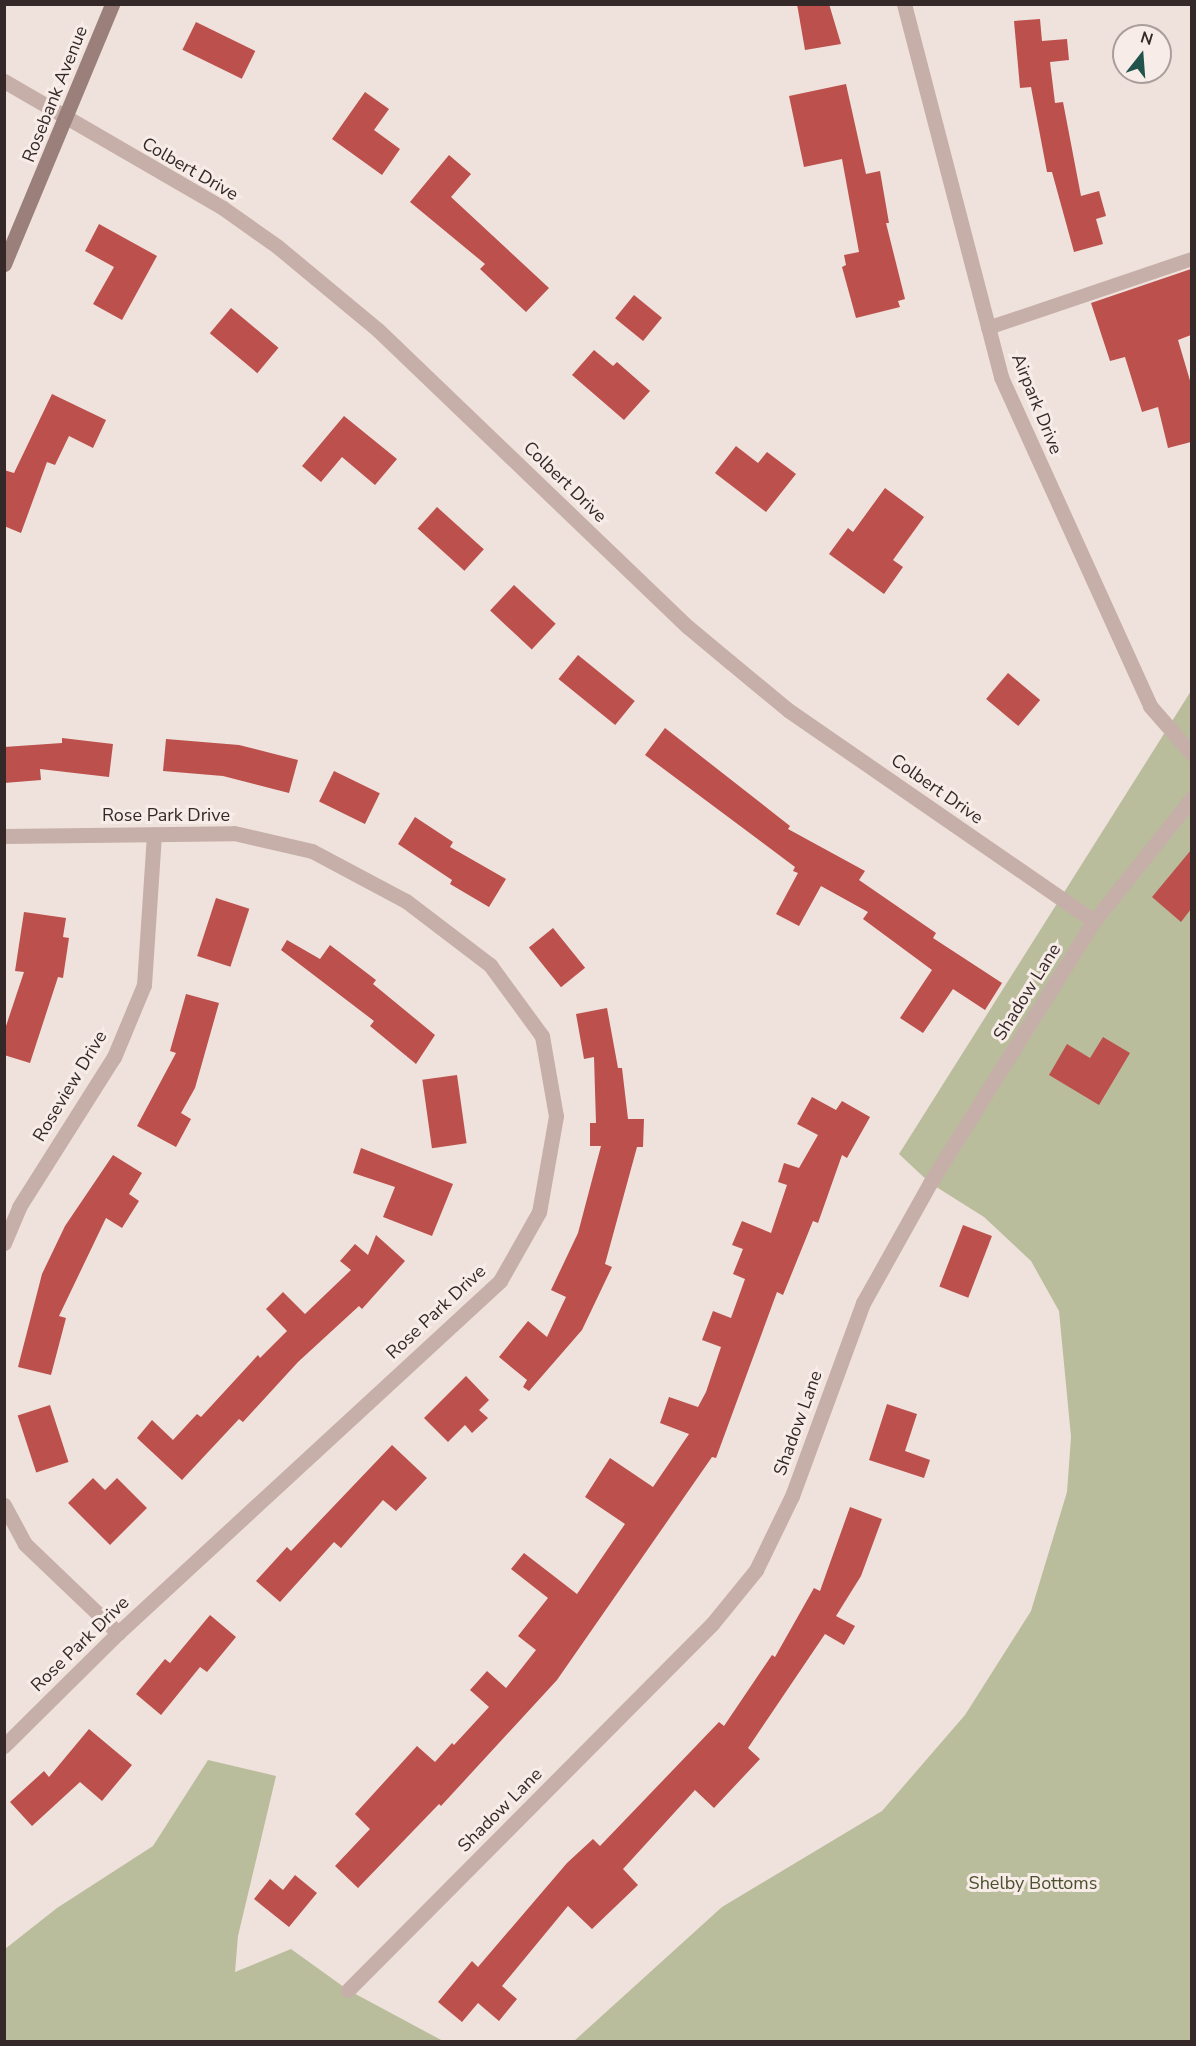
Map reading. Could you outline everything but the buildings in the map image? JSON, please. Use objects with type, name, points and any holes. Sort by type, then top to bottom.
[{"type":"street","name":"Rosebank Avenue","points":[[4,264],[112,4]]},
{"type":"street","name":"Airpark Drive","points":[[904,4],[1001,377],[1150,706],[1191,754]]},
{"type":"street","name":"Colbert Drive","points":[[4,81],[223,208],[278,247],[378,330],[688,627],[788,710],[1094,921]]},
{"type":"street","name":"Shadow Lane","points":[[348,1990],[712,1623],[756,1570],[792,1496],[863,1303],[930,1183],[1094,921],[1191,798]]},
{"type":"street","name":"Rose Park Drive","points":[[4,836],[234,832],[312,851],[406,901],[490,965],[542,1036],[556,1116],[539,1212],[500,1281],[118,1633],[4,1746]]},
{"type":"street","name":"Roseview Drive","points":[[4,1243],[19,1207],[114,1057],[144,985],[154,834]]},
{"type":"street","points":[[4,1505],[25,1544],[118,1633]]},
{"type":"lane","points":[[988,328],[1191,259]]},
{"type":"green space","name":"Shelby Bottoms","points":[[1191,691],[1191,2041],[573,2042],[722,1907],[882,1811],[965,1715],[1031,1611],[1067,1492],[1071,1437],[1059,1311],[1031,1261],[984,1217],[930,1183],[899,1154]]},
{"type":"green space","points":[[208,1760],[276,1776],[238,1936],[235,1972],[291,1949],[348,1990],[443,2041],[5,2042],[5,1949],[57,1908],[153,1846]]}]
